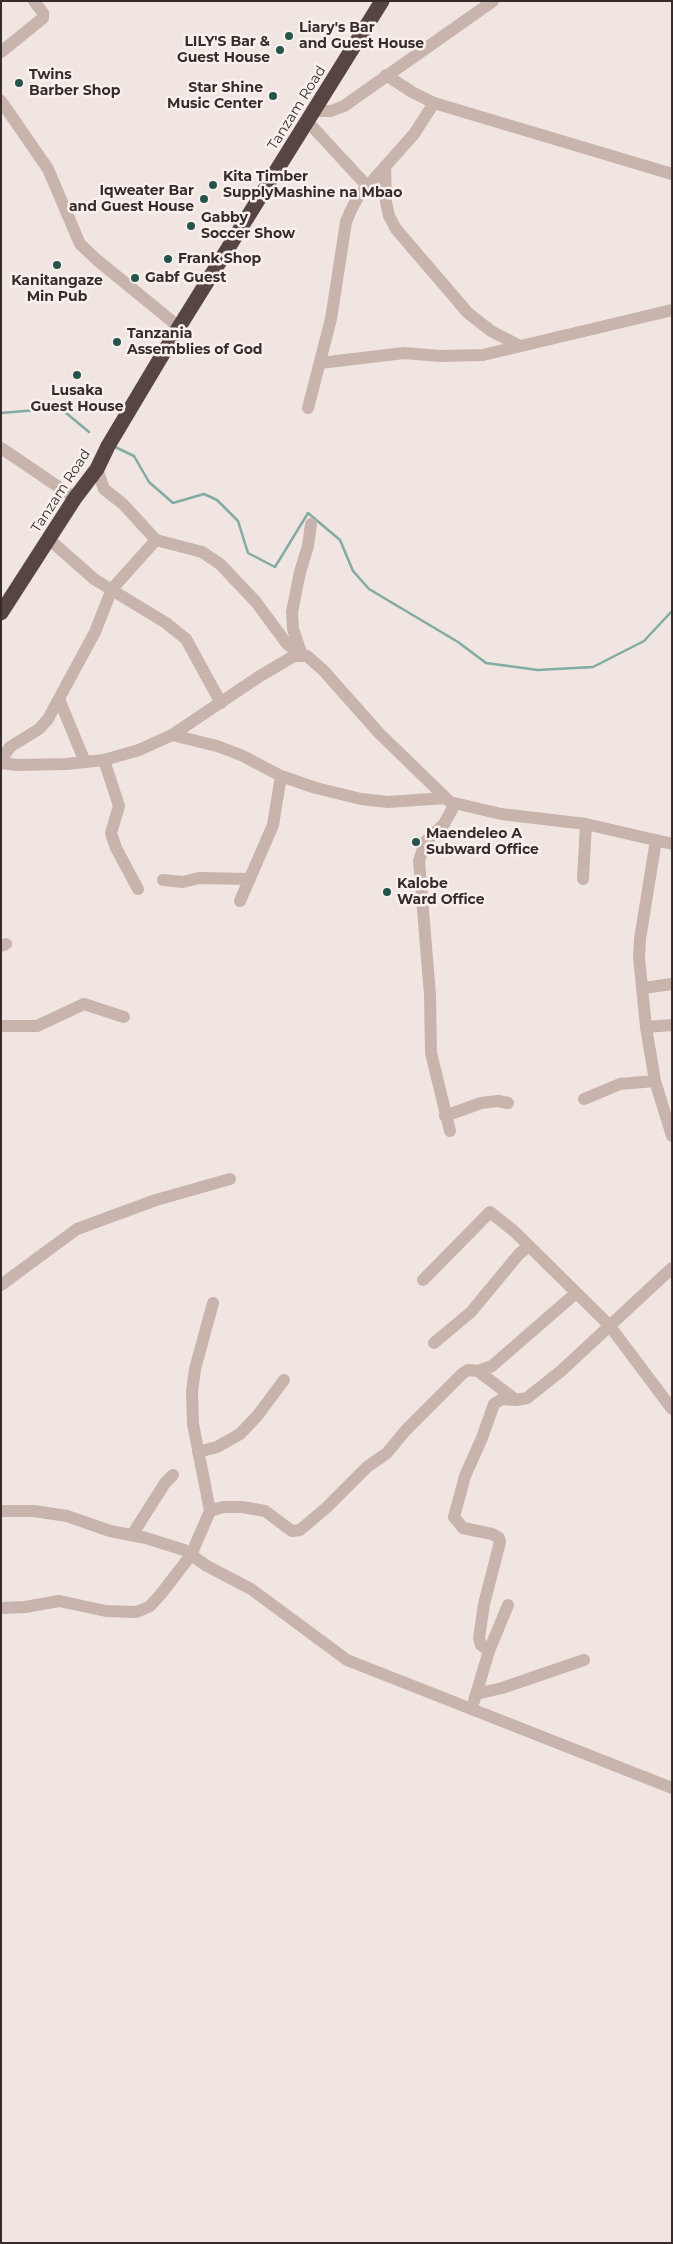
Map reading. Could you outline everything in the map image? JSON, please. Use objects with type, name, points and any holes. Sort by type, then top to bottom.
[{"type":"highway","name":"Tanzam Road","points":[[1,613],[50,540],[75,498],[97,469],[110,442],[179,327],[382,1]]},
{"type":"street","points":[[1,52],[43,18],[43,13],[34,1]]},
{"type":"street","points":[[368,187],[312,116],[344,106],[493,1]]},
{"type":"street","points":[[386,75],[412,92],[434,103],[672,174]]},
{"type":"street","points":[[1,101],[48,169],[80,244],[179,327]]},
{"type":"street","points":[[308,408],[331,319],[346,222],[358,197],[414,134],[434,103]]},
{"type":"street","points":[[386,166],[386,202],[389,216],[396,229],[468,313],[491,331],[520,346]]},
{"type":"street","points":[[320,362],[404,354],[440,356],[483,355],[672,310]]},
{"type":"street","points":[[1,448],[75,498]]},
{"type":"street","points":[[97,469],[104,490],[123,504],[156,540],[202,552],[220,564],[256,602],[287,644],[302,655],[312,659],[380,733],[450,801]]},
{"type":"street","points":[[302,655],[294,629],[292,612],[300,572],[308,546],[311,524]]},
{"type":"street","points":[[50,540],[94,579],[166,623],[186,639],[221,703]]},
{"type":"street","points":[[156,540],[112,589],[96,632],[48,720],[39,729],[10,748],[1,761],[41,765],[85,762],[104,760],[139,750],[172,735],[260,676],[294,656],[302,655]]},
{"type":"street","points":[[59,699],[85,762]]},
{"type":"street","points":[[172,735],[217,746],[241,755],[281,776],[316,788],[375,801],[450,801],[502,814],[586,824],[672,844]]},
{"type":"street","points":[[104,760],[119,806],[111,833],[116,848],[138,889]]},
{"type":"street","points":[[240,901],[273,825],[281,776]]},
{"type":"street","points":[[450,801],[444,824],[425,842],[419,861],[430,995],[431,1053],[450,1131]]},
{"type":"street","points":[[583,879],[586,824]]},
{"type":"street","points":[[656,840],[640,939],[640,957],[646,1026],[655,1081],[672,1136]]},
{"type":"street","points":[[163,880],[183,882],[198,878],[250,879]]},
{"type":"street","points":[[643,988],[672,984]]},
{"type":"street","points":[[1,1026],[37,1026],[84,1004],[124,1017]]},
{"type":"street","points":[[646,1026],[672,1025]]},
{"type":"street","points":[[584,1099],[620,1084],[655,1081]]},
{"type":"street","points":[[445,1116],[481,1103],[498,1101],[508,1103]]},
{"type":"street","points":[[1,1285],[77,1229],[122,1211],[186,1190],[230,1179]]},
{"type":"street","points":[[423,1280],[490,1212],[508,1225],[609,1325],[672,1409]]},
{"type":"street","points":[[434,1343],[471,1312],[519,1254],[529,1246]]},
{"type":"street","points":[[489,1651],[481,1645],[479,1638],[484,1604],[500,1542],[499,1538],[492,1534],[463,1528],[454,1517],[465,1476],[482,1438],[494,1404],[502,1399],[516,1400],[527,1398],[541,1388],[672,1268]]},
{"type":"street","points":[[210,1512],[232,1506],[253,1508],[265,1511],[292,1531],[300,1530],[326,1508],[367,1467],[387,1453],[406,1430],[462,1374],[468,1370],[478,1371],[492,1366],[576,1293]]},
{"type":"street","points":[[1,1608],[25,1607],[59,1601],[106,1611],[136,1612],[150,1606],[191,1555],[210,1512],[192,1424],[192,1392],[194,1369],[213,1303]]},
{"type":"street","points":[[478,1371],[516,1400]]},
{"type":"street","points":[[198,1452],[217,1447],[240,1434],[258,1415],[284,1380]]},
{"type":"street","points":[[132,1535],[165,1483],[173,1475]]},
{"type":"street","points":[[1,1511],[34,1510],[67,1516],[110,1530],[174,1546],[251,1589],[347,1660],[472,1711],[672,1788]]},
{"type":"street","points":[[472,1711],[489,1651],[508,1605]]},
{"type":"street","points":[[476,1694],[511,1686],[584,1660]]},
{"type":"waterway","points":[[1,413],[60,408],[89,432]]},
{"type":"waterway","points":[[115,447],[134,456],[149,482],[173,503],[204,494],[217,500],[238,521],[248,553],[275,567],[308,513],[340,540],[353,571],[369,589],[458,642],[486,663],[538,670],[593,667],[644,641],[672,611]]},
{"type":"place","name":"Liary's Bar and Guest House","points":[[289,36]]},
{"type":"place","name":"LILY'S Bar & Guest House","points":[[280,50]]},
{"type":"place","name":"Twins Barber Shop","points":[[19,83]]},
{"type":"place","name":"Star Shine Music Center","points":[[273,96]]},
{"type":"place","name":"Kita Timber SupplyMashine na Mbao","points":[[213,185]]},
{"type":"place","name":"Iqweater Bar and Guest House","points":[[204,199]]},
{"type":"place","name":"Gabby Soccer Show","points":[[191,226]]},
{"type":"place","name":"Frank Shop","points":[[168,259]]},
{"type":"place","name":"Kanitangaze Min Pub","points":[[57,265]]},
{"type":"place","name":"Gabf Guest","points":[[135,278]]},
{"type":"place","name":"Tanzania Assemblies of God","points":[[117,342]]},
{"type":"place","name":"Lusaka Guest House","points":[[77,375]]},
{"type":"place","name":"Maendeleo A Subward Office","points":[[416,842]]},
{"type":"place","name":"Kalobe Ward Office","points":[[387,892]]}]
